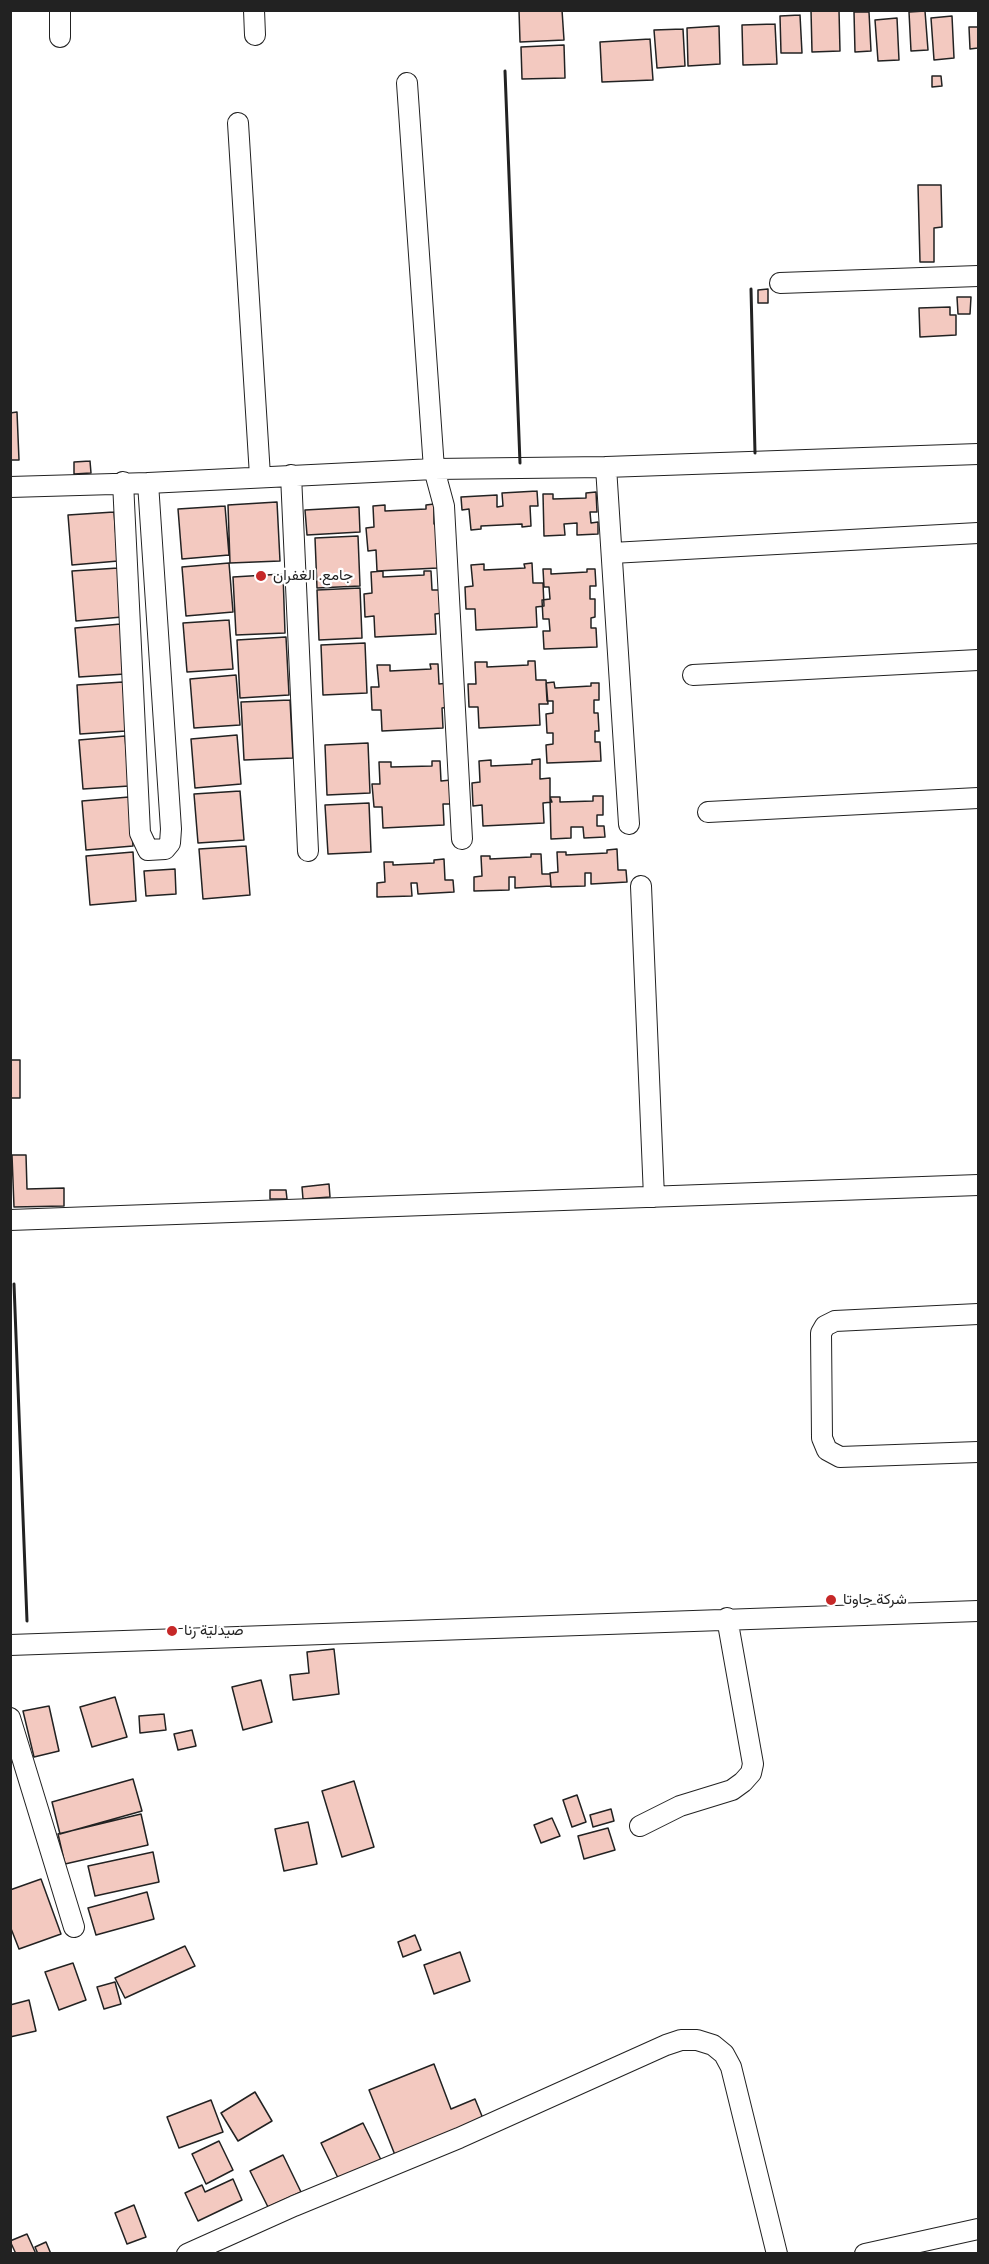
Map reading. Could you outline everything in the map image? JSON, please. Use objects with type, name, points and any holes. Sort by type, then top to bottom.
[{"type":"street","points":[[60,10],[60,37]]},
{"type":"street","points":[[254,10],[255,35]]},
{"type":"street","points":[[407,83],[434,469],[444,506],[462,838]]},
{"type":"street","points":[[238,123],[260,476]]},
{"type":"street","points":[[780,283],[978,276]]},
{"type":"street","points":[[10,487],[147,483],[434,469],[606,467],[978,453]]},
{"type":"street","points":[[606,467],[629,824]]},
{"type":"street","points":[[291,475],[308,851]]},
{"type":"street","points":[[123,482],[140,833],[148,850],[165,849],[170,843],[171,829],[147,483]]},
{"type":"street","points":[[612,553],[978,533]]},
{"type":"street","points":[[693,675],[978,660]]},
{"type":"street","points":[[708,812],[978,798]]},
{"type":"street","points":[[641,886],[654,1197]]},
{"type":"street","points":[[10,1220],[978,1185]]},
{"type":"street","points":[[978,1314],[835,1321],[825,1326],[821,1333],[822,1438],[827,1450],[840,1457],[978,1452]]},
{"type":"street","points":[[10,1645],[727,1618],[978,1611]]},
{"type":"street","points":[[640,1826],[680,1806],[732,1790],[751,1773],[753,1764],[727,1618]]},
{"type":"street","points":[[10,1718],[74,1927]]},
{"type":"street","points":[[187,2253],[459,2138],[666,2045],[689,2040],[713,2045],[724,2054],[731,2067],[777,2253]]},
{"type":"street","points":[[866,2253],[886,2251],[978,2229]]},
{"type":"building","points":[[519,10],[562,10],[564,40],[520,42]]},
{"type":"building","points":[[811,10],[839,10],[840,51],[812,52]]},
{"type":"building","points":[[925,11],[928,50],[911,51],[909,12]]},
{"type":"building","points":[[854,12],[869,12],[871,51],[855,52]]},
{"type":"building","points":[[800,15],[802,53],[781,53],[780,16]]},
{"type":"building","points":[[952,16],[954,58],[934,60],[931,18]]},
{"type":"building","points":[[897,18],[899,60],[878,61],[875,20]]},
{"type":"building","points":[[775,24],[777,64],[743,65],[742,25]]},
{"type":"building","points":[[719,26],[720,64],[688,66],[687,28]]},
{"type":"building","points":[[969,27],[978,27],[978,48],[970,49]]},
{"type":"building","points":[[683,29],[685,66],[657,68],[654,30]]},
{"type":"building","points":[[650,39],[653,80],[602,82],[600,42]]},
{"type":"building","points":[[564,45],[565,78],[522,79],[521,47]]},
{"type":"building","points":[[932,76],[941,76],[942,86],[932,87]]},
{"type":"building","points":[[918,185],[941,185],[942,227],[934,228],[934,262],[920,262]]},
{"type":"building","points":[[768,289],[768,303],[758,303],[758,290]]},
{"type":"building","points":[[957,297],[971,297],[970,314],[958,314]]},
{"type":"building","points":[[950,307],[950,315],[956,315],[956,335],[920,337],[919,308]]},
{"type":"building","points":[[17,412],[19,460],[10,460],[10,413]]},
{"type":"building","points":[[90,461],[91,473],[74,474],[74,462]]},
{"type":"building","points":[[537,491],[538,506],[530,506],[531,526],[522,527],[522,524],[481,526],[481,529],[471,530],[469,509],[462,510],[461,497],[497,495],[497,507],[503,506],[502,493]]},
{"type":"building","points":[[596,492],[597,512],[590,512],[591,523],[598,522],[598,534],[577,535],[577,523],[564,524],[565,535],[544,536],[543,494],[553,494],[553,499],[586,498],[586,493]]},
{"type":"building","points":[[277,502],[280,561],[230,563],[228,505]]},
{"type":"building","points":[[434,504],[434,524],[443,522],[438,568],[377,571],[376,550],[368,551],[366,528],[374,527],[373,506],[385,505],[385,511],[426,509],[426,505]]},
{"type":"building","points":[[225,506],[229,555],[182,559],[178,509]]},
{"type":"building","points":[[359,507],[360,532],[307,535],[305,510]]},
{"type":"building","points":[[114,512],[118,561],[72,565],[68,515]]},
{"type":"building","points":[[358,536],[360,586],[317,588],[315,538]]},
{"type":"building","points":[[229,563],[233,612],[186,616],[182,567]]},
{"type":"building","points":[[532,563],[533,583],[543,583],[544,606],[536,607],[537,627],[476,630],[475,609],[466,609],[465,587],[473,586],[471,565],[484,564],[484,570],[525,568],[524,564]]},
{"type":"building","points":[[118,568],[122,617],[76,621],[72,571]]},
{"type":"building","points":[[543,569],[551,569],[551,574],[587,572],[587,569],[595,569],[596,586],[590,586],[590,599],[595,599],[595,617],[591,618],[591,628],[596,628],[597,647],[544,649],[543,631],[550,631],[549,619],[543,619],[542,600],[550,599],[549,587],[544,587]]},
{"type":"building","points":[[383,571],[383,577],[424,575],[424,571],[431,571],[432,590],[442,590],[443,613],[435,614],[436,634],[375,637],[374,616],[365,617],[364,594],[372,593],[371,572]]},
{"type":"building","points":[[283,574],[285,633],[236,635],[233,577]]},
{"type":"building","points":[[360,588],[362,638],[319,640],[317,590]]},
{"type":"building","points":[[229,620],[233,669],[187,672],[183,623]]},
{"type":"building","points":[[121,624],[125,674],[79,677],[75,628]]},
{"type":"building","points":[[286,637],[289,695],[240,698],[237,640]]},
{"type":"building","points":[[365,643],[367,693],[323,695],[321,645]]},
{"type":"building","points":[[528,661],[535,661],[536,680],[546,680],[548,704],[539,704],[540,725],[479,728],[478,707],[469,707],[468,684],[476,684],[475,662],[487,662],[487,667],[528,665]]},
{"type":"building","points":[[430,664],[438,664],[439,684],[449,683],[450,707],[442,708],[443,728],[382,731],[381,710],[372,710],[371,687],[379,687],[377,665],[390,665],[390,671],[431,669]]},
{"type":"building","points":[[236,675],[240,725],[194,728],[190,679]]},
{"type":"building","points":[[123,682],[126,731],[80,734],[77,685]]},
{"type":"building","points":[[554,682],[555,688],[591,686],[591,683],[599,683],[599,700],[594,700],[594,713],[598,713],[599,731],[595,731],[595,742],[600,742],[601,761],[547,763],[546,745],[553,744],[553,733],[547,733],[546,714],[553,713],[553,701],[547,701],[546,683]]},
{"type":"building","points":[[290,700],[293,758],[244,760],[241,702]]},
{"type":"building","points":[[237,735],[241,784],[195,788],[191,739]]},
{"type":"building","points":[[125,736],[129,786],[83,789],[79,740]]},
{"type":"building","points":[[368,743],[370,793],[327,795],[325,745]]},
{"type":"building","points":[[540,759],[540,779],[550,778],[552,802],[543,803],[544,823],[483,826],[482,805],[473,806],[472,783],[480,782],[479,761],[491,760],[491,766],[532,764],[532,760]]},
{"type":"building","points":[[432,761],[440,761],[441,781],[451,780],[452,804],[443,804],[444,825],[383,828],[382,807],[374,807],[372,784],[380,784],[379,762],[391,762],[391,767],[432,766]]},
{"type":"building","points":[[240,791],[244,840],[198,843],[194,794]]},
{"type":"building","points":[[593,796],[603,796],[603,815],[597,815],[597,826],[604,826],[605,837],[584,838],[583,827],[571,827],[571,838],[551,839],[550,797],[560,797],[560,802],[593,801]]},
{"type":"building","points":[[129,797],[133,846],[86,850],[82,801]]},
{"type":"building","points":[[369,803],[371,852],[328,854],[325,805]]},
{"type":"building","points":[[246,846],[250,895],[203,899],[199,849]]},
{"type":"building","points":[[617,849],[618,870],[626,870],[627,882],[591,884],[591,873],[585,873],[585,886],[551,887],[550,873],[558,872],[557,852],[566,852],[566,855],[607,853],[607,850]]},
{"type":"building","points":[[133,852],[136,901],[90,905],[86,856]]},
{"type":"building","points":[[531,854],[541,854],[542,874],[550,874],[551,886],[515,888],[515,877],[509,877],[509,890],[474,891],[474,877],[482,876],[481,856],[490,856],[490,859],[531,857]]},
{"type":"building","points":[[444,859],[445,880],[453,880],[454,892],[418,894],[417,883],[411,883],[412,896],[377,897],[377,883],[385,882],[384,862],[393,862],[393,865],[434,863],[434,860]]},
{"type":"building","points":[[175,869],[176,894],[146,896],[144,871]]},
{"type":"building","points":[[10,1060],[20,1060],[20,1098],[10,1098]]},
{"type":"building","points":[[12,1155],[26,1155],[27,1189],[64,1188],[64,1206],[14,1207]]},
{"type":"building","points":[[329,1184],[330,1197],[303,1199],[302,1187]]},
{"type":"building","points":[[270,1190],[286,1190],[287,1199],[270,1199]]},
{"type":"building","points":[[334,1649],[339,1694],[293,1700],[290,1675],[309,1673],[307,1652]]},
{"type":"building","points":[[261,1680],[272,1722],[243,1730],[232,1687]]},
{"type":"building","points":[[115,1697],[127,1737],[92,1747],[80,1707]]},
{"type":"building","points":[[49,1706],[59,1751],[34,1757],[23,1711]]},
{"type":"building","points":[[164,1714],[166,1730],[140,1733],[139,1716]]},
{"type":"building","points":[[192,1730],[196,1746],[178,1750],[174,1734]]},
{"type":"building","points":[[133,1779],[142,1811],[60,1834],[52,1802]]},
{"type":"building","points":[[354,1781],[374,1847],[342,1857],[322,1791]]},
{"type":"building","points":[[577,1795],[586,1822],[572,1827],[563,1800]]},
{"type":"building","points":[[611,1809],[614,1821],[593,1827],[590,1815]]},
{"type":"building","points":[[141,1814],[148,1845],[65,1864],[58,1834]]},
{"type":"building","points":[[552,1818],[560,1836],[541,1843],[534,1825]]},
{"type":"building","points":[[308,1822],[317,1864],[284,1871],[275,1829]]},
{"type":"building","points":[[608,1828],[615,1850],[584,1859],[578,1836]]},
{"type":"building","points":[[153,1852],[159,1882],[95,1896],[88,1866]]},
{"type":"building","points":[[41,1879],[61,1934],[19,1949],[10,1926],[10,1890]]},
{"type":"building","points":[[147,1892],[154,1919],[96,1935],[88,1908]]},
{"type":"building","points":[[415,1935],[421,1950],[403,1957],[398,1942]]},
{"type":"building","points":[[185,1946],[195,1966],[125,1998],[115,1978]]},
{"type":"building","points":[[460,1952],[470,1981],[434,1994],[424,1965]]},
{"type":"building","points":[[73,1963],[86,2000],[59,2010],[45,1972]]},
{"type":"building","points":[[115,1982],[121,2004],[104,2009],[97,1987]]},
{"type":"building","points":[[29,2000],[36,2031],[10,2037],[10,2005]]},
{"type":"building","points":[[434,2064],[451,2109],[475,2099],[484,2121],[395,2155],[369,2090]]},
{"type":"building","points":[[255,2092],[272,2121],[238,2141],[221,2113]]},
{"type":"building","points":[[211,2100],[223,2132],[179,2148],[167,2117]]},
{"type":"building","points":[[363,2123],[383,2164],[341,2184],[321,2143]]},
{"type":"building","points":[[219,2141],[233,2170],[206,2184],[192,2154]]},
{"type":"building","points":[[283,2155],[301,2192],[268,2207],[250,2171]]},
{"type":"building","points":[[233,2179],[242,2200],[198,2221],[185,2193],[202,2185],[205,2192]]},
{"type":"building","points":[[134,2205],[146,2237],[127,2244],[115,2213]]},
{"type":"building","points":[[27,2234],[36,2254],[16,2254],[10,2241]]},
{"type":"building","points":[[46,2242],[51,2254],[38,2254],[35,2247]]},
{"type":"wall","points":[[505,71],[520,463]]},
{"type":"wall","points":[[751,289],[755,453]]},
{"type":"wall","points":[[14,1284],[27,1621]]},
{"type":"place","name":"جامع. الغفران","points":[[261,576]]},
{"type":"place","name":"شركة جاوتا","points":[[831,1600]]},
{"type":"place","name":"صيدلية رنا","points":[[172,1631]]}]
